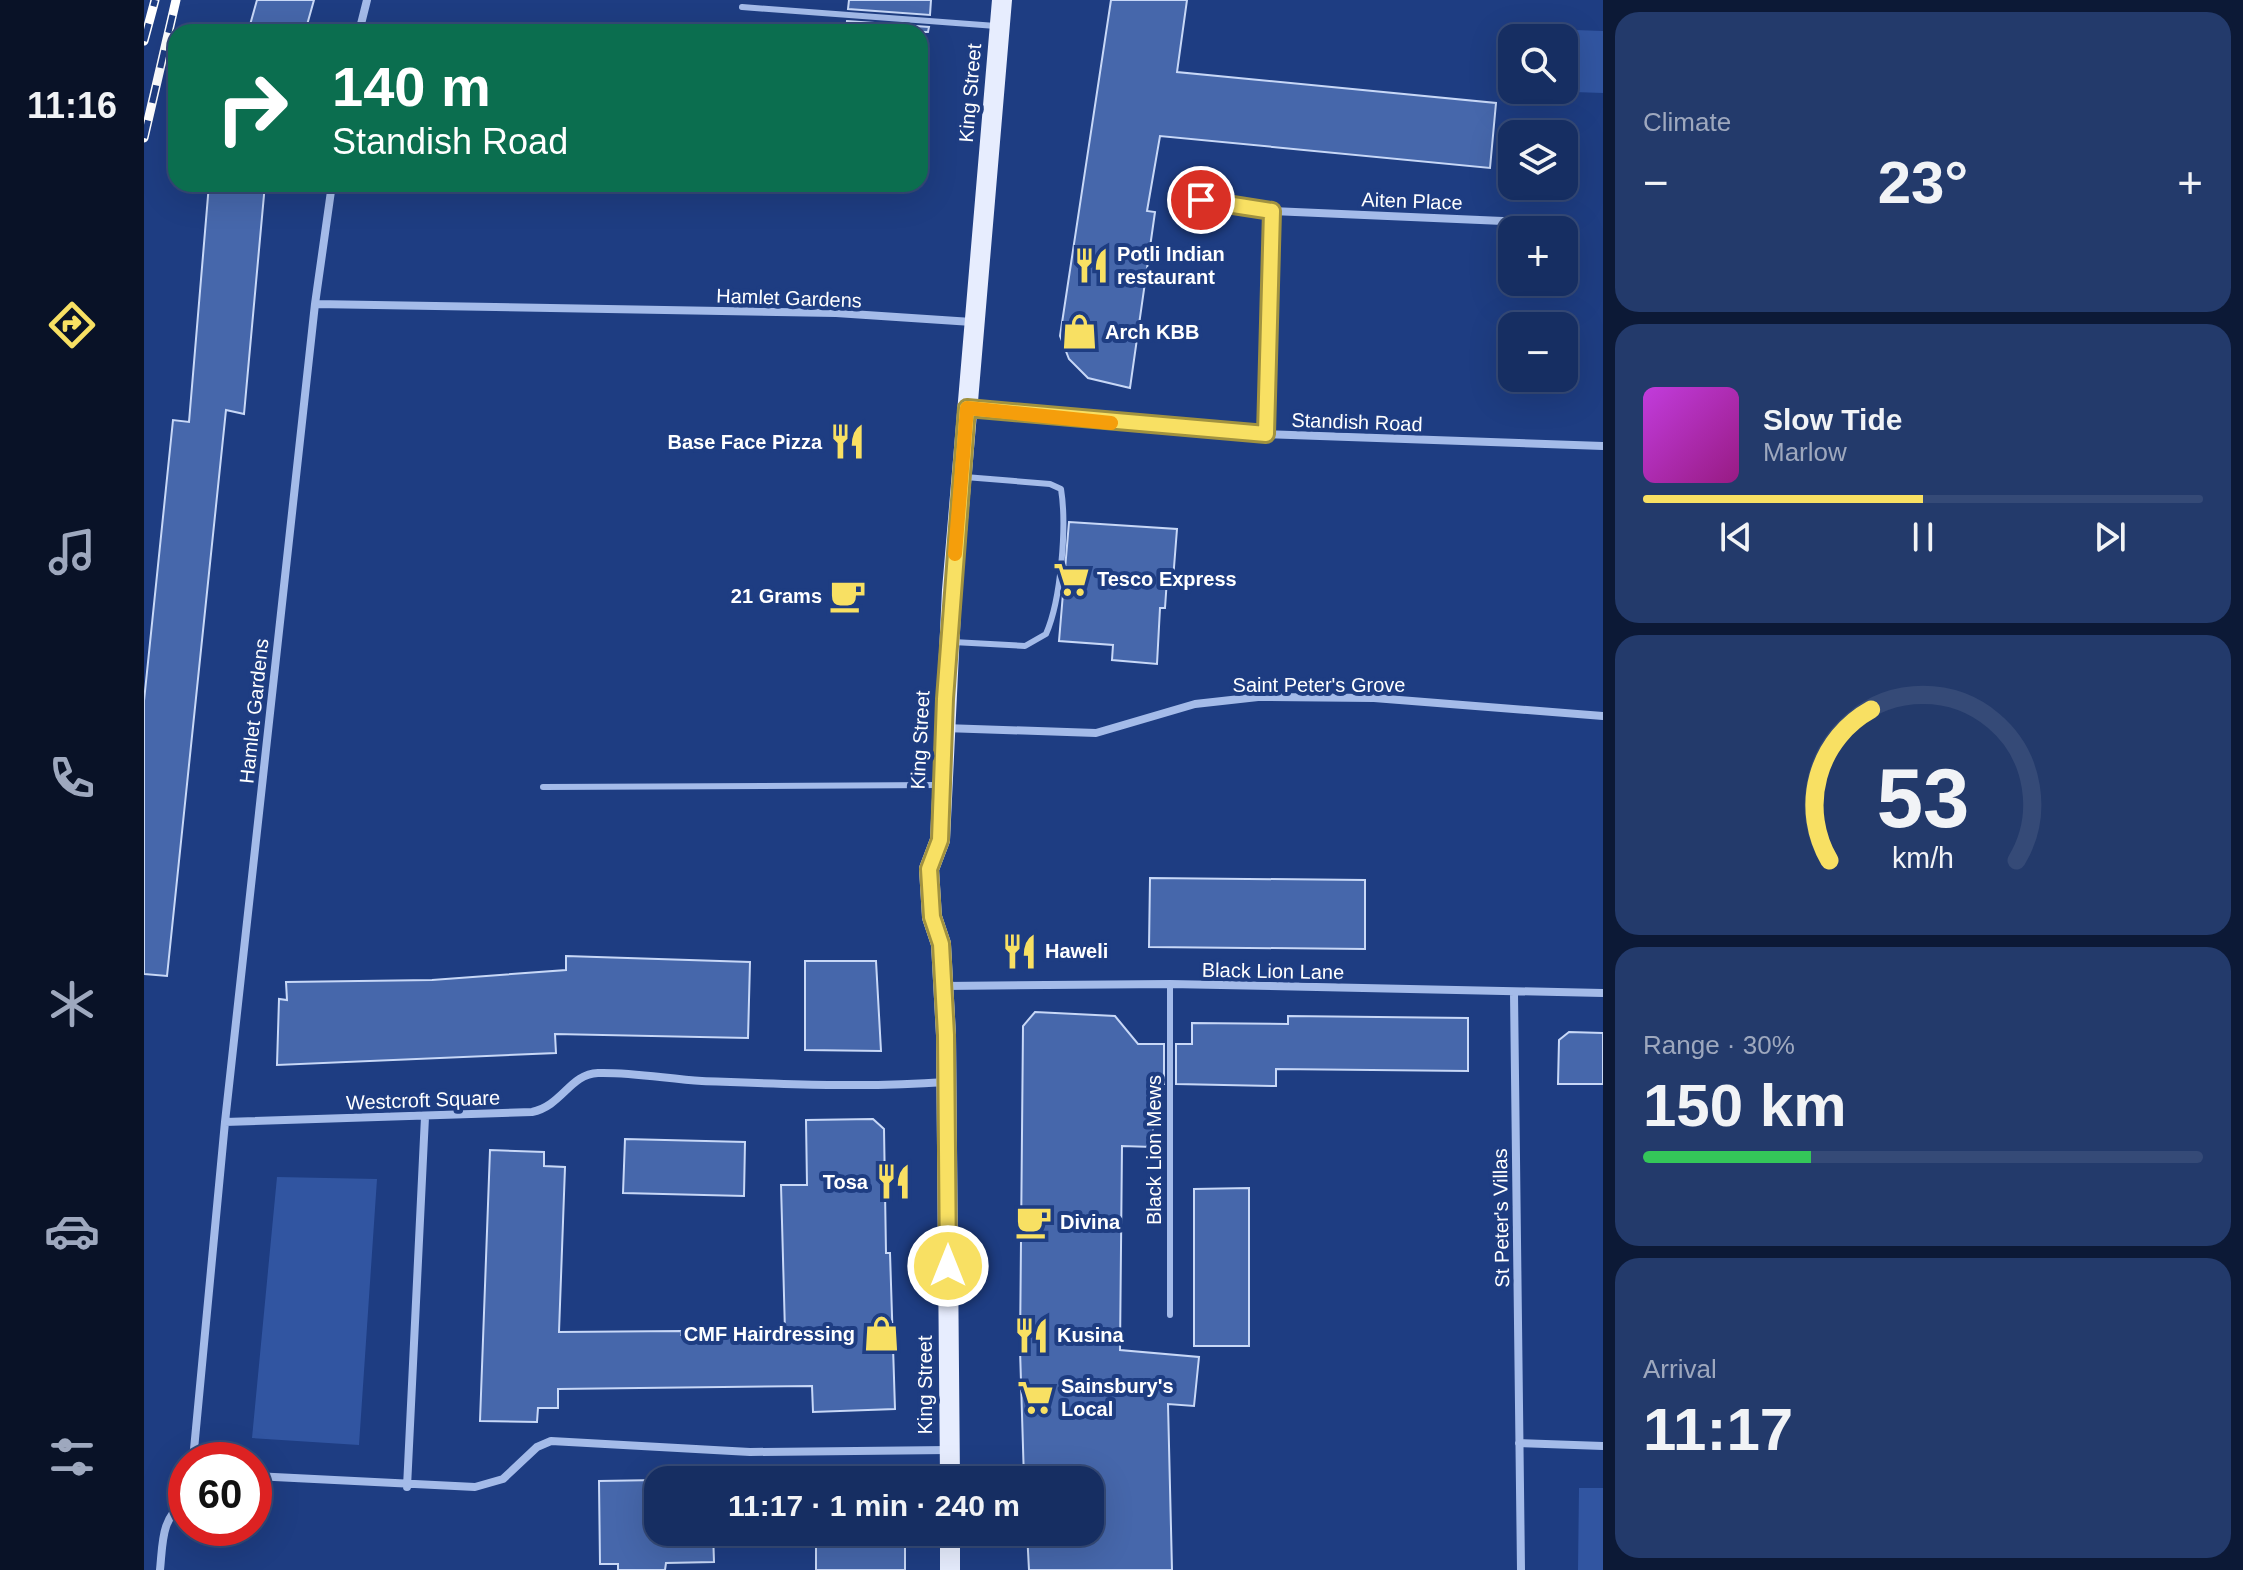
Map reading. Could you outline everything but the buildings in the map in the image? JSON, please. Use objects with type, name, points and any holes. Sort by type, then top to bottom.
[{"type":"main road","name":"King Street","points":[[950,1466],[947,1082],[941,944],[932,917],[929,869],[940,840],[944,728],[961,477],[1002,0]]},
{"type":"main road","points":[[950,1546],[950,1570]]},
{"type":"street","points":[[361,24],[367,0]]},
{"type":"street","name":"Hamlet Gardens","points":[[225,1122],[315,304],[331,192]]},
{"type":"street","name":"Aiten Place","points":[[1201,200],[1272,211],[1498,221]]},
{"type":"street","points":[[1266,434],[1272,211]]},
{"type":"street","name":"Hamlet Gardens","points":[[315,304],[836,313],[974,322]]},
{"type":"street","name":"Standish Road","points":[[967,408],[1266,434],[1603,446]]},
{"type":"street","name":"Saint Peter's Grove","points":[[944,728],[1082,734],[1195,704],[1258,697],[1374,698],[1603,716]]},
{"type":"street","name":"Black Lion Lane","points":[[943,986],[1170,984],[1603,993]]},
{"type":"street","name":"St Peter's Villas","points":[[1514,993],[1521,1570]]},
{"type":"street","name":"Westcroft Square","points":[[225,1122],[425,1117],[547,1109],[572,1084],[596,1073],[700,1081],[902,1086],[947,1082]]},
{"type":"street","points":[[407,1487],[425,1117]]},
{"type":"street","points":[[195,1442],[225,1122]]},
{"type":"street","points":[[272,1477],[407,1487],[475,1487],[503,1479],[537,1447],[551,1441],[750,1452],[950,1450]]},
{"type":"street","points":[[1519,1443],[1603,1446]]},
{"type":"street","points":[[160,1570],[164,1522],[168,1516]]},
{"type":"lane","points":[[742,7],[999,27]]},
{"type":"lane","points":[[949,642],[1025,646],[1046,634],[1057,589],[1061,489],[1050,484],[961,477]]},
{"type":"lane","points":[[543,787],[941,785]]},
{"type":"lane","name":"Black Lion Mews","points":[[1170,984],[1170,1315]]},
{"type":"shaded area","points":[[1578,30],[1603,31],[1603,93],[1578,92]]},
{"type":"shaded area","points":[[277,1177],[377,1179],[359,1445],[252,1438]]},
{"type":"shaded area","points":[[1579,1488],[1603,1488],[1603,1570],[1578,1570]]},
{"type":"railway","points":[[144,41],[155,0]]},
{"type":"railway","points":[[170,24],[176,0]]},
{"type":"railway","points":[[144,138],[168,34]]},
{"type":"slow traffic","points":[[955,554],[967,408],[1111,423]]},
{"type":"place","name":"Potli Indian restaurant","points":[[1091,265]]},
{"type":"place","name":"Arch KBB","points":[[1079,332]]},
{"type":"place","name":"Base Face Pizza","points":[[848,442]]},
{"type":"place","name":"Tesco Express","points":[[1071,579]]},
{"type":"place","name":"21 Grams","points":[[848,596]]},
{"type":"place","name":"Haweli","points":[[1019,951]]},
{"type":"place","name":"Tosa","points":[[894,1182]]},
{"type":"place","name":"Divina","points":[[1034,1222]]},
{"type":"place","name":"CMF Hairdressing","points":[[881,1334]]},
{"type":"place","name":"Kusina","points":[[1031,1335]]},
{"type":"place","name":"Sainsbury's Local","points":[[1035,1397]]},
{"type":"route","points":[[948,1266],[946,1035],[941,944],[932,917],[929,869],[940,840],[945,699],[967,408],[1129,425],[1266,434],[1272,211],[1201,200]]}]
